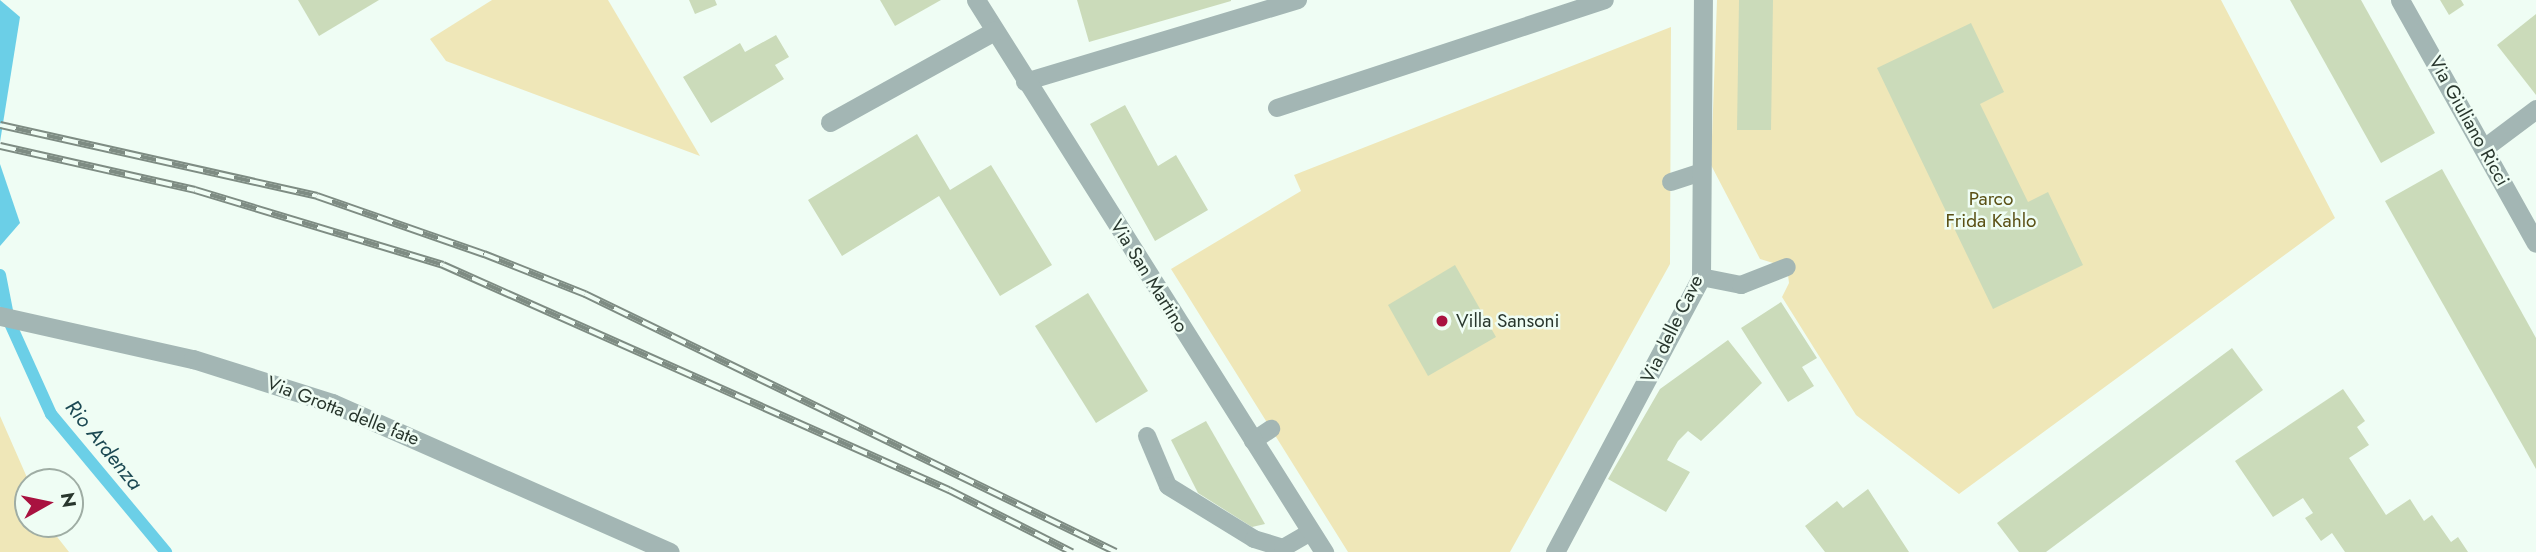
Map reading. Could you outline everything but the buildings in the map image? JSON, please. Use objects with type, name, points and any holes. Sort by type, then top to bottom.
[{"type":"street","name":"Via San Martino","points":[[976,0],[1025,82],[1324,552]]},
{"type":"street","name":"Via delle Cave","points":[[1555,552],[1701,277],[1699,173],[1703,0]]},
{"type":"street","name":"Via Giuliano Ricci","points":[[2400,0],[2536,243]]},
{"type":"street","points":[[830,122],[994,31]]},
{"type":"street","points":[[2484,148],[2536,110]]},
{"type":"street","name":"Via Grotta delle fate","points":[[0,316],[193,359],[409,434],[670,552]]},
{"type":"lane","points":[[1025,82],[1298,0]]},
{"type":"lane","points":[[1277,108],[1605,0]]},
{"type":"lane","points":[[1671,182],[1699,173]]},
{"type":"lane","points":[[1701,277],[1741,285],[1787,267]]},
{"type":"lane","points":[[1253,441],[1271,429]]},
{"type":"lane","points":[[1147,436],[1168,486],[1254,539],[1283,548],[1311,532]]},
{"type":"green space","points":[[492,0],[608,0],[700,156],[446,61],[430,39]]},
{"type":"green space","name":"Parco Frida Kahlo","points":[[1717,0],[2221,0],[2335,218],[1959,494],[1856,415],[1782,297],[1789,283],[1787,267],[1760,259],[1711,165]]},
{"type":"green space","points":[[1671,27],[1670,264],[1510,552],[1348,552],[1171,269],[1301,191],[1294,175]]},
{"type":"green space","points":[[0,416],[23,468],[14,468],[14,538],[58,538],[69,552],[0,552]]},
{"type":"water","points":[[0,0],[20,17],[0,142]]},
{"type":"water","points":[[0,164],[20,223],[0,246]]},
{"type":"waterway","name":"Rio Ardenza","points":[[0,275],[9,321],[51,414],[166,552]]},
{"type":"railway","points":[[0,125],[317,196],[484,254],[585,294],[1116,552]]},
{"type":"railway","points":[[0,146],[195,190],[443,265],[949,490],[1072,552]]},
{"type":"place","name":"Villa Sansoni","points":[[1442,321]]}]
